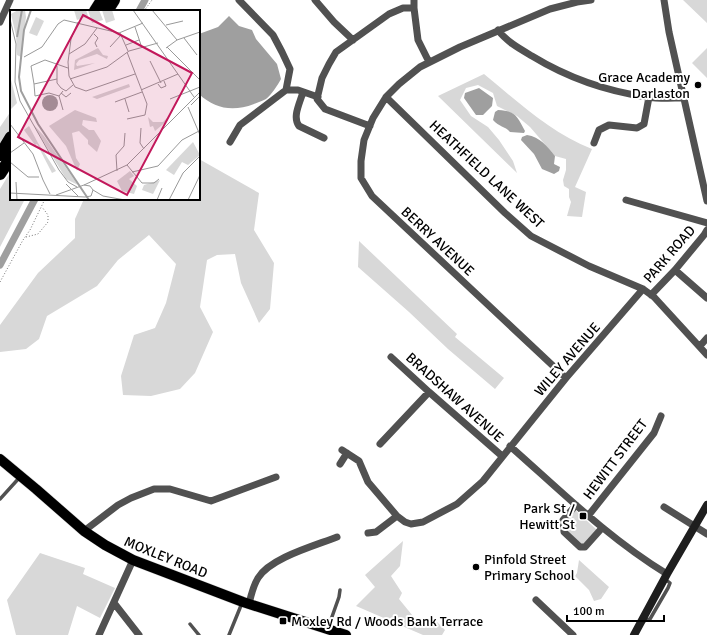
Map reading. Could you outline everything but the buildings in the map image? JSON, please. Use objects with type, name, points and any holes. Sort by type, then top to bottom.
[{"type":"highway","points":[[96,10],[102,0]]},
{"type":"highway","points":[[108,10],[114,0]]},
{"type":"highway","points":[[0,156],[10,139]]},
{"type":"highway","points":[[0,174],[10,159]]},
{"type":"main road","name":"MOXLEY ROAD","points":[[0,459],[84,531],[105,545],[133,560],[246,603],[346,635]]},
{"type":"street","points":[[0,22],[10,0]]},
{"type":"street","points":[[230,142],[240,125],[286,90],[290,69],[273,35],[239,0]]},
{"type":"street","points":[[315,0],[334,22],[353,40]]},
{"type":"street","points":[[414,0],[418,40],[428,62]]},
{"type":"street","name":"BERRY AVENUE","points":[[566,378],[372,196],[361,178],[361,161],[364,140],[373,118],[386,97],[399,84],[428,62],[498,30],[550,9],[591,0]]},
{"type":"street","points":[[664,0],[669,32],[707,201]]},
{"type":"street","points":[[370,126],[325,109],[317,99],[322,78],[328,64],[336,52],[396,10],[403,8],[414,8]]},
{"type":"street","points":[[498,30],[502,36],[519,48],[551,68],[578,80],[613,91],[648,97],[684,98]]},
{"type":"street","points":[[286,90],[303,92],[318,97]]},
{"type":"street","points":[[303,92],[295,117],[296,123],[299,126],[324,138]]},
{"type":"street","name":"HEATHFIELD LANE WEST","points":[[386,97],[505,213],[531,236],[589,266],[643,289],[651,295],[707,355]]},
{"type":"street","points":[[594,142],[599,130],[609,125],[637,128],[644,124],[648,97]]},
{"type":"street","points":[[626,200],[707,223]]},
{"type":"street","name":"PARK ROAD","points":[[651,295],[675,270],[707,230]]},
{"type":"street","points":[[675,270],[705,293]]},
{"type":"street","name":"WILEY AVENUE","points":[[397,516],[405,522],[411,524],[423,522],[457,504],[484,480],[566,378],[643,289]]},
{"type":"street","points":[[700,346],[707,338]]},
{"type":"street","name":"BRADSHAW AVENUE","points":[[391,357],[502,456]]},
{"type":"street","points":[[380,444],[429,392]]},
{"type":"street","name":"HEWITT STREET","points":[[588,516],[654,432],[661,416]]},
{"type":"street","points":[[510,446],[602,528],[665,576]]},
{"type":"street","points":[[340,464],[345,452],[359,461],[368,482],[397,516],[376,532],[368,532]]},
{"type":"street","points":[[84,531],[118,505],[154,488],[170,489],[211,501],[276,477]]},
{"type":"street","points":[[576,505],[563,520],[564,532],[580,547],[585,546],[602,528]]},
{"type":"street","points":[[634,635],[665,576],[707,505]]},
{"type":"street","points":[[664,507],[707,534]]},
{"type":"street","points":[[246,603],[258,578],[266,568],[276,562],[336,538]]},
{"type":"street","points":[[99,635],[133,560]]},
{"type":"street","points":[[536,600],[573,635]]},
{"type":"street","points":[[114,603],[139,635]]},
{"type":"lane","points":[[0,499],[21,476]]},
{"type":"lane","points":[[328,629],[340,590]]},
{"type":"lane","points":[[229,635],[246,603]]},
{"type":"lane","points":[[190,624],[199,635]]},
{"type":"path","points":[[145,10],[152,0]]},
{"type":"path","points":[[0,282],[30,230],[45,200]]},
{"type":"path","points":[[26,237],[38,234],[48,222],[48,215],[42,207]]},
{"type":"shaded area","points":[[683,0],[707,0],[707,23]]},
{"type":"shaded area","points":[[229,16],[239,26],[252,30],[256,39],[277,64],[281,79],[266,99],[239,108],[225,108],[211,103],[200,95],[200,34],[218,27]]},
{"type":"shaded area","points":[[707,48],[707,78],[692,63]]},
{"type":"shaded area","points":[[484,74],[522,106],[549,126],[592,149],[575,187],[586,192],[582,217],[567,216],[571,202],[569,197],[569,189],[564,186],[563,180],[566,170],[566,159],[555,156],[530,127],[517,116],[497,106],[493,93],[478,85],[466,88],[460,100],[471,116],[488,127],[499,140],[513,161],[517,173],[438,96]]},
{"type":"shaded area","points":[[479,88],[493,98],[492,106],[483,115],[476,115],[464,98],[465,93]]},
{"type":"shaded area","points":[[498,110],[515,115],[525,131],[524,133],[510,132],[495,122],[493,120],[495,112]]},
{"type":"shaded area","points":[[10,112],[10,131],[0,147],[0,127]]},
{"type":"shaded area","points":[[527,135],[543,142],[555,156],[554,164],[560,167],[559,171],[554,174],[542,169],[534,154],[521,140],[522,137]]},
{"type":"shaded area","points":[[200,160],[259,193],[254,230],[274,263],[270,309],[259,323],[241,283],[235,254],[217,255],[207,260],[200,307],[213,332],[195,373],[180,389],[151,396],[123,395],[121,376],[134,335],[155,328],[166,303],[176,264],[149,235],[118,260],[97,286],[47,316],[39,339],[26,349],[0,352],[0,325],[38,273],[75,238],[75,219],[84,200],[200,200]]},
{"type":"shaded area","points":[[10,173],[10,200],[24,200],[0,247],[0,189]]},
{"type":"shaded area","points":[[359,241],[457,334],[455,337],[504,378],[495,389],[448,349],[358,267]]},
{"type":"shaded area","points":[[575,510],[597,530],[584,544],[581,544],[566,529],[567,521]]},
{"type":"shaded area","points":[[403,541],[400,566],[391,576],[402,593],[399,599],[417,621],[425,618],[433,624],[437,622],[445,630],[442,635],[423,635],[356,606],[375,587],[365,575]]},
{"type":"shaded area","points":[[40,553],[85,568],[83,574],[115,588],[100,618],[77,606],[68,635],[16,635],[7,600]]},
{"type":"shaded area","points":[[579,560],[609,587],[601,599],[594,601],[589,590],[575,576],[577,573]]},
{"type":"waterway","points":[[140,10],[145,0]]},
{"type":"waterway","points":[[0,265],[34,200]]},
{"type":"place","name":"Grace Academy Darlaston","points":[[698,85]]},
{"type":"place","name":"Park St / Hewitt St","points":[[583,516]]},
{"type":"place","name":"Pinfold Street Primary School","points":[[476,567]]},
{"type":"place","name":"Moxley Rd / Woods Bank Terrace","points":[[283,621]]}]
